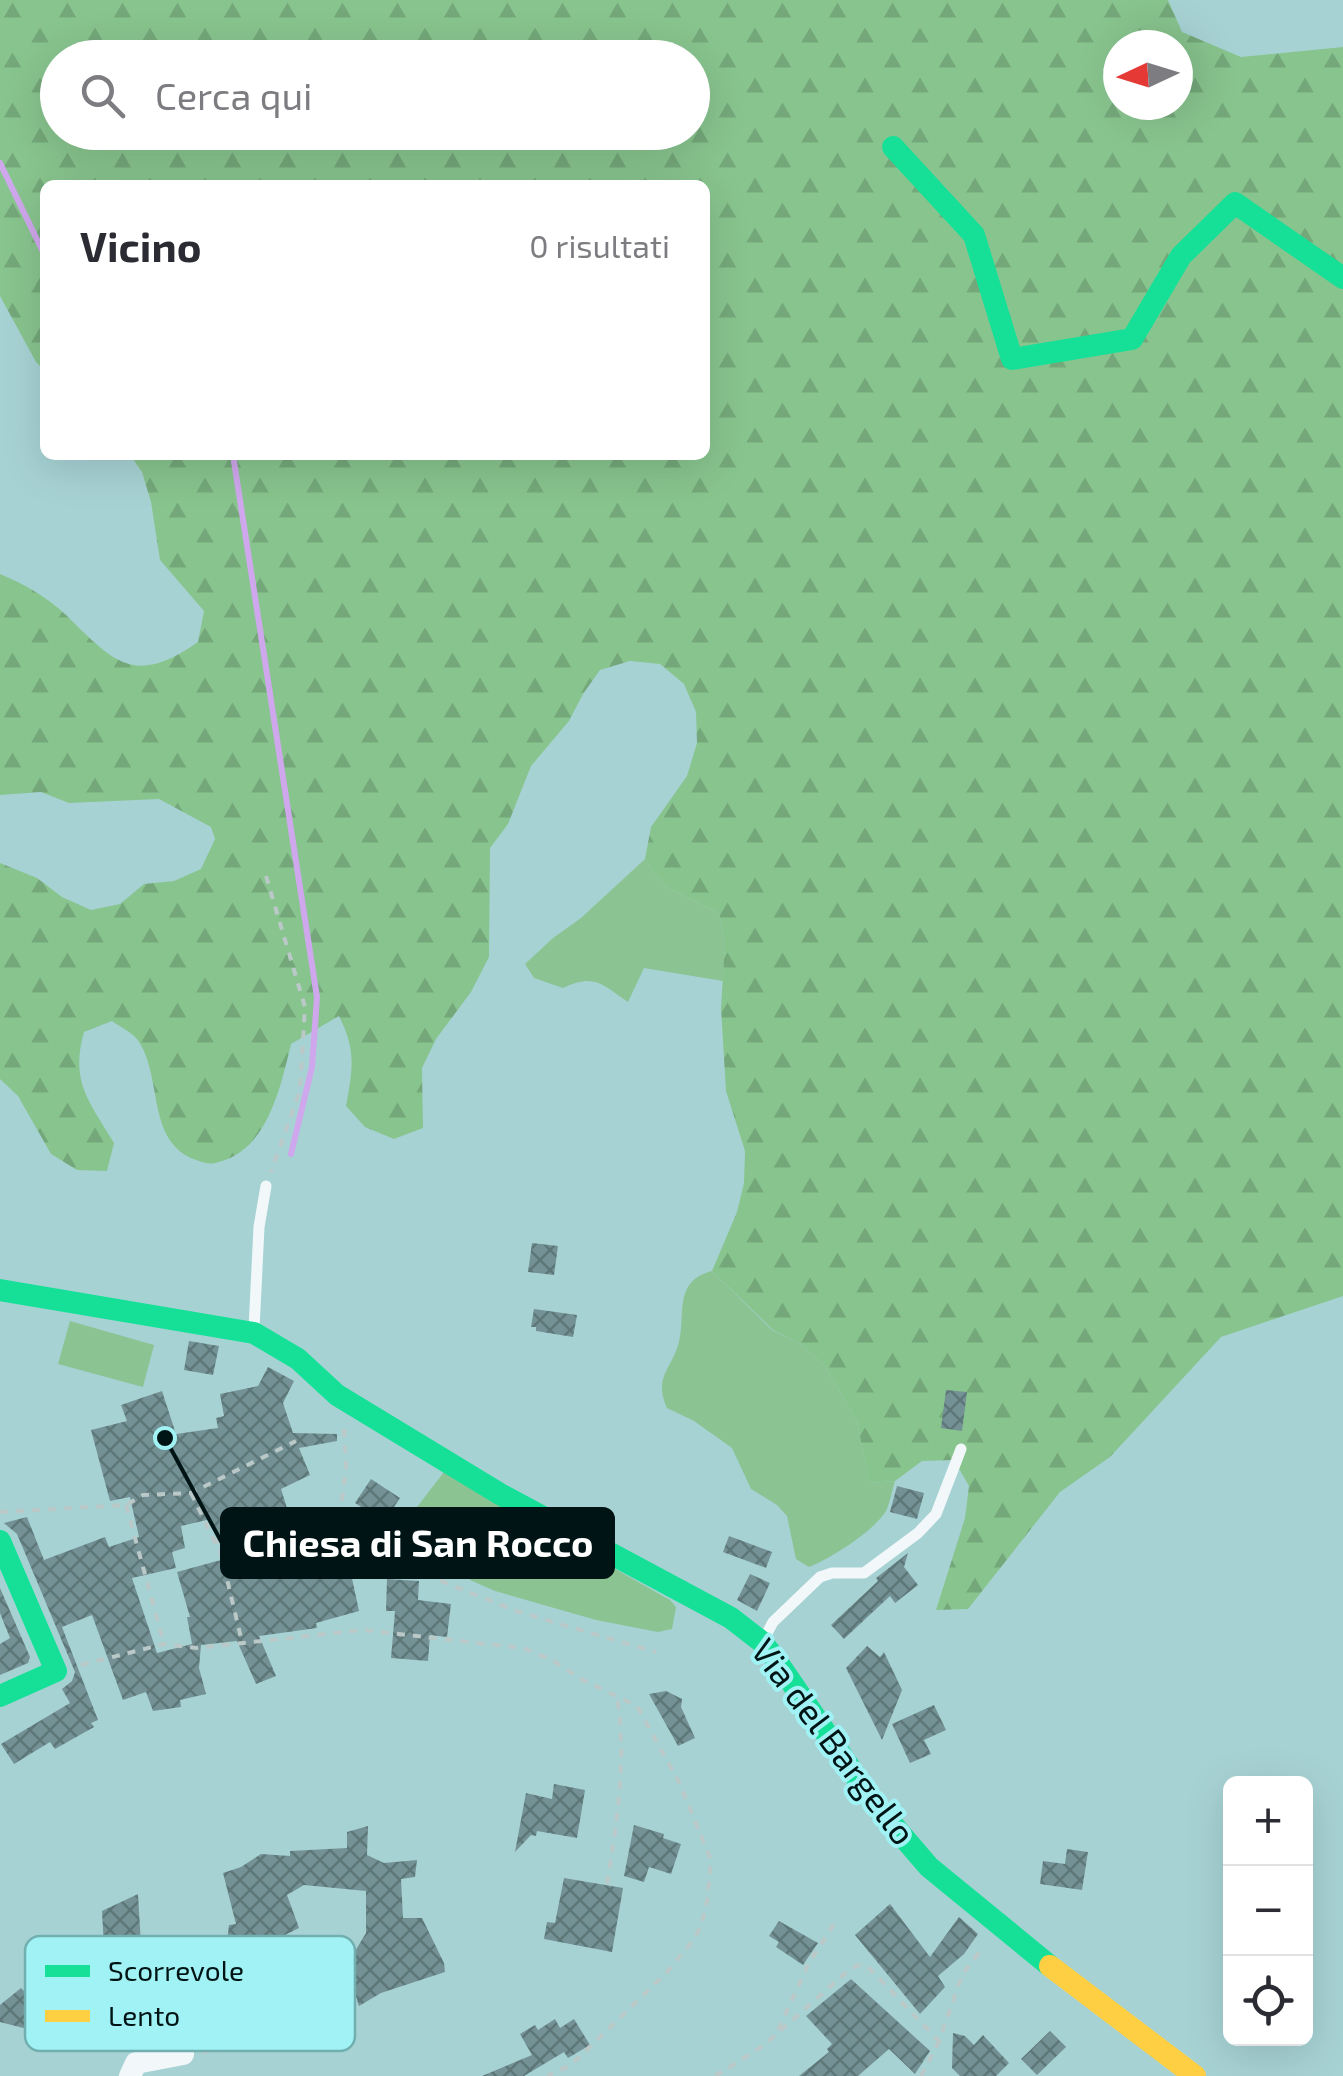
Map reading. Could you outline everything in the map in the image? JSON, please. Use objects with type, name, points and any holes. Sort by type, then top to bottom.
[{"type":"street","points":[[893,147],[974,235],[1012,359],[1132,340],[1181,256],[1235,203],[1343,278]]},
{"type":"street","name":"Via del Bargello","points":[[0,1290],[254,1333],[298,1359],[337,1396],[500,1494],[732,1618],[762,1642],[874,1803],[929,1868],[999,1927],[1195,2076]]},
{"type":"street","points":[[0,1540],[56,1672],[0,1696]]},
{"type":"street","points":[[133,2070],[183,2054]]},
{"type":"lane","points":[[254,1333],[259,1227],[266,1186]]},
{"type":"lane","points":[[762,1642],[773,1622],[820,1576],[864,1572],[918,1533],[936,1514],[961,1449]]},
{"type":"path","points":[[266,876],[305,1007],[300,1090],[266,1186]]},
{"type":"path","points":[[337,1396],[344,1423],[346,1467],[339,1525],[353,1544]]},
{"type":"path","points":[[0,1512],[126,1505],[143,1495],[191,1493],[296,1442]]},
{"type":"path","points":[[191,1493],[215,1542],[242,1642]]},
{"type":"path","points":[[126,1505],[164,1644]]},
{"type":"path","points":[[215,1542],[288,1521],[388,1555],[421,1573],[519,1612],[656,1652]]},
{"type":"path","points":[[56,1672],[164,1644],[197,1648],[363,1630],[523,1648],[637,1706],[680,1782],[710,1860],[707,1902],[692,1942],[666,1974],[570,2065],[547,2076]]},
{"type":"path","points":[[608,1884],[621,1789],[622,1738],[617,1696]]},
{"type":"path","points":[[776,2034],[809,1964],[834,1924]]},
{"type":"path","points":[[920,2076],[940,2041],[962,1975],[999,1927]]},
{"type":"path","points":[[716,2076],[764,2046],[858,1965],[868,1967],[940,2041]]},
{"type":"path","points":[[183,2054],[214,2051]]},
{"type":"green space","points":[[0,0],[1168,0],[1181,30],[1103,30],[1103,120],[1193,120],[1193,37],[1241,57],[1343,47],[1343,1296],[1221,1337],[1110,1457],[1060,1492],[968,1609],[936,1610],[965,1518],[969,1486],[954,1460],[922,1461],[895,1481],[869,1483],[857,1421],[825,1366],[801,1344],[773,1330],[712,1271],[737,1212],[744,1183],[745,1151],[726,1091],[721,1008],[725,944],[719,913],[663,885],[645,859],[651,827],[687,776],[697,743],[696,712],[684,684],[660,664],[630,661],[600,670],[569,721],[531,766],[508,824],[490,848],[489,957],[471,992],[436,1039],[422,1068],[423,1128],[394,1139],[365,1127],[346,1106],[352,1060],[339,1016],[291,1044],[271,1111],[252,1141],[221,1162],[196,1160],[169,1139],[145,1054],[137,1039],[112,1021],[84,1032],[79,1065],[84,1090],[114,1143],[107,1171],[77,1170],[51,1154],[18,1096],[0,1079],[0,863],[37,878],[62,897],[91,910],[120,904],[144,884],[174,881],[201,869],[215,839],[211,827],[159,799],[69,803],[41,792],[0,795],[0,574],[51,602],[112,656],[141,666],[176,656],[198,642],[204,611],[160,560],[151,502],[142,472],[134,460],[710,460],[710,180],[40,180],[40,366],[0,296]]},
{"type":"green space","points":[[645,859],[663,885],[719,913],[725,944],[723,981],[644,968],[628,1002],[590,981],[563,988],[534,978],[525,964]]},
{"type":"green space","points":[[712,1271],[772,1330],[801,1344],[825,1366],[857,1421],[869,1483],[895,1481],[887,1508],[872,1527],[851,1544],[809,1567],[796,1559],[787,1516],[751,1489],[732,1448],[694,1421],[667,1408],[663,1397],[663,1381],[679,1342],[686,1290],[691,1282]]},
{"type":"green space","points":[[70,1321],[154,1345],[143,1387],[58,1364]]},
{"type":"green space","points":[[444,1472],[670,1600],[676,1607],[672,1629],[658,1632],[596,1620],[470,1580],[464,1570],[413,1538],[409,1526],[417,1507]]},
{"type":"building","points":[[532,1243],[558,1246],[554,1275],[528,1272]]},
{"type":"building","points":[[534,1309],[577,1315],[573,1337],[536,1331],[536,1327],[531,1327]]},
{"type":"building","points":[[189,1341],[219,1346],[213,1375],[184,1370]]},
{"type":"building","points":[[268,1367],[294,1381],[283,1403],[293,1433],[337,1434],[337,1441],[299,1448],[310,1475],[281,1489],[287,1508],[282,1510],[284,1517],[218,1538],[211,1519],[181,1526],[185,1548],[172,1552],[176,1568],[132,1578],[157,1653],[192,1644],[190,1617],[177,1572],[296,1548],[300,1537],[326,1547],[325,1542],[345,1546],[359,1611],[316,1623],[317,1628],[259,1636],[276,1676],[256,1684],[237,1641],[201,1645],[199,1668],[206,1694],[180,1700],[181,1707],[153,1711],[146,1692],[123,1700],[92,1615],[62,1627],[98,1720],[91,1723],[94,1727],[55,1749],[50,1742],[14,1764],[1,1744],[70,1703],[62,1689],[72,1681],[75,1672],[17,1534],[4,1523],[27,1517],[44,1560],[105,1537],[109,1547],[139,1537],[130,1497],[110,1501],[91,1430],[127,1421],[121,1405],[162,1391],[176,1434],[218,1428],[216,1418],[224,1416],[220,1394],[258,1386]]},
{"type":"building","points":[[946,1390],[967,1392],[962,1431],[941,1428]]},
{"type":"building","points":[[371,1479],[400,1498],[384,1522],[355,1503]]},
{"type":"building","points":[[897,1486],[924,1493],[917,1519],[890,1512]]},
{"type":"building","points":[[729,1536],[772,1552],[766,1568],[723,1552]]},
{"type":"building","points":[[908,1553],[904,1567],[918,1585],[895,1603],[890,1596],[844,1639],[831,1625],[878,1581],[876,1578]]},
{"type":"building","points":[[750,1574],[770,1583],[757,1611],[737,1600]]},
{"type":"building","points":[[387,1579],[419,1581],[418,1600],[451,1604],[447,1637],[430,1635],[428,1661],[391,1658],[395,1611],[386,1611]]},
{"type":"building","points":[[0,1588],[30,1657],[28,1663],[0,1675],[0,1644],[10,1638],[0,1613]]},
{"type":"building","points":[[867,1646],[880,1657],[884,1652],[902,1690],[882,1740],[846,1668]]},
{"type":"building","points":[[666,1691],[682,1699],[681,1707],[695,1738],[678,1746],[649,1694]]},
{"type":"building","points":[[934,1705],[946,1730],[924,1740],[931,1754],[910,1763],[892,1724]]},
{"type":"building","points":[[554,1784],[585,1790],[577,1838],[537,1831],[515,1852],[526,1793],[552,1799]]},
{"type":"building","points":[[634,1825],[681,1844],[671,1874],[649,1867],[644,1882],[624,1876]]},
{"type":"building","points":[[368,1826],[367,1855],[384,1863],[417,1860],[415,1877],[401,1879],[403,1918],[422,1918],[445,1972],[381,1993],[359,2006],[355,1994],[355,1951],[366,1933],[366,1891],[304,1885],[287,1895],[299,1928],[283,1936],[228,1936],[229,1925],[236,1924],[223,1873],[261,1854],[290,1856],[290,1851],[347,1848],[347,1832]]},
{"type":"building","points":[[1067,1849],[1088,1852],[1082,1890],[1040,1884],[1043,1861],[1065,1864]]},
{"type":"building","points":[[564,1878],[623,1888],[612,1952],[544,1939],[547,1922],[555,1923]]},
{"type":"building","points":[[138,1894],[140,1936],[103,1936],[102,1911]]},
{"type":"building","points":[[890,1904],[930,1957],[959,1917],[978,1934],[964,1954],[938,1976],[945,1987],[920,2014],[855,1935]]},
{"type":"building","points":[[779,1921],[818,1943],[803,1965],[776,1947],[779,1942],[769,1936]]},
{"type":"building","points":[[851,1979],[930,2051],[915,2074],[889,2049],[858,2076],[799,2076],[829,2052],[832,2044],[806,2016]]},
{"type":"building","points":[[21,1988],[25,1992],[25,2028],[0,2022],[0,2005]]},
{"type":"building","points":[[555,2019],[560,2028],[574,2019],[590,2045],[568,2058],[564,2052],[524,2076],[482,2076],[532,2055],[520,2034],[535,2025],[538,2030]]},
{"type":"building","points":[[1050,2031],[1066,2047],[1037,2075],[1021,2059]]},
{"type":"building","points":[[953,2033],[965,2036],[974,2045],[983,2035],[1009,2063],[996,2076],[960,2076],[952,2068]]},
{"type":"waterway","points":[[0,163],[40,246]]},
{"type":"waterway","points":[[234,460],[317,997],[312,1067],[291,1154]]},
{"type":"traffic: fast","points":[[893,147],[974,235],[1012,359],[1132,339],[1181,256],[1235,203],[1343,278]]},
{"type":"traffic: fast","points":[[0,1290],[254,1333],[298,1359],[337,1395],[500,1494],[731,1618],[762,1642],[774,1657],[874,1803],[929,1867],[1050,1966]]},
{"type":"traffic: fast","points":[[0,1541],[56,1671],[0,1696]]},
{"type":"traffic: slow","points":[[1050,1966],[1195,2076]]},
{"type":"place","name":"Chiesa di San Rocco","points":[[165,1438]]}]
